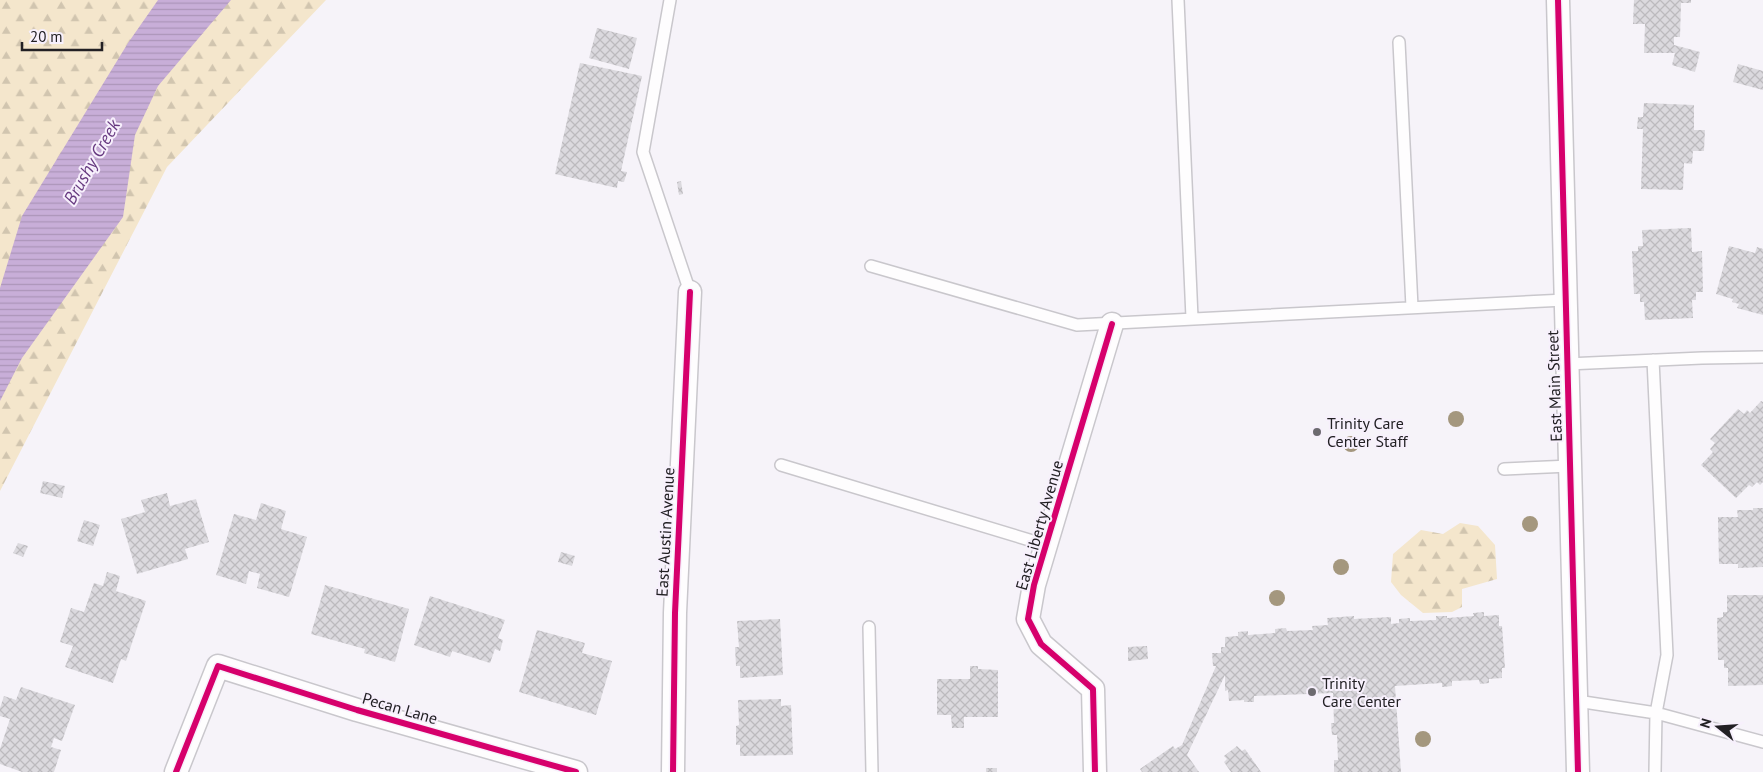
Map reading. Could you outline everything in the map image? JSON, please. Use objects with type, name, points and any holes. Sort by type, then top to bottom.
[{"type":"street","name":"East Main Street","points":[[1558,0],[1578,772]]},
{"type":"street","name":"East Austin Avenue","points":[[674,772],[676,613],[690,292]]},
{"type":"street","name":"East Liberty Avenue","points":[[1095,772],[1093,689],[1041,644],[1028,619],[1034,585],[1112,324]]},
{"type":"street","name":"Pecan Lane","points":[[176,772],[218,666],[357,710],[576,772]]},
{"type":"lane","points":[[670,0],[643,152],[690,292]]},
{"type":"lane","points":[[1178,0],[1192,318]]},
{"type":"lane","points":[[1399,42],[1412,307]]},
{"type":"lane","points":[[871,266],[1077,324],[1112,324],[1192,318],[1565,300]]},
{"type":"lane","points":[[1567,364],[1763,357]]},
{"type":"lane","points":[[1653,360],[1667,655],[1656,713],[1655,772]]},
{"type":"lane","points":[[781,466],[1046,546]]},
{"type":"lane","points":[[1504,470],[1570,466]]},
{"type":"lane","points":[[870,627],[872,772]]},
{"type":"lane","points":[[1577,701],[1656,713],[1763,742]]},
{"type":"green space","points":[[0,0],[326,0],[167,167],[0,491]]},
{"type":"green space","points":[[1460,523],[1478,526],[1495,545],[1497,579],[1462,589],[1462,607],[1452,612],[1423,613],[1401,595],[1391,582],[1393,554],[1421,530],[1443,534]]},
{"type":"water","name":"Brushy Creek","points":[[158,0],[231,0],[158,86],[135,135],[123,217],[22,358],[0,401],[0,288],[22,216],[128,43]]},
{"type":"building","points":[[1634,0],[1691,0],[1691,3],[1681,3],[1680,37],[1674,37],[1674,45],[1700,52],[1695,72],[1672,65],[1675,53],[1644,53],[1645,24],[1633,24]]},
{"type":"building","points":[[597,28],[637,38],[629,69],[589,58]]},
{"type":"building","points":[[580,63],[642,76],[621,171],[627,172],[624,182],[618,181],[617,188],[555,174]]},
{"type":"building","points":[[1738,64],[1763,71],[1763,90],[1733,82]]},
{"type":"building","points":[[1644,103],[1694,105],[1694,130],[1705,130],[1704,151],[1693,151],[1692,164],[1684,163],[1683,190],[1641,189],[1643,129],[1637,129],[1638,117],[1643,117]]},
{"type":"building","points":[[681,181],[683,194],[679,195],[677,182]]},
{"type":"building","points":[[1691,228],[1692,252],[1702,251],[1703,292],[1696,292],[1696,300],[1692,300],[1693,318],[1645,320],[1644,302],[1640,302],[1640,294],[1634,294],[1632,251],[1638,251],[1638,246],[1643,246],[1642,230]]},
{"type":"building","points":[[1729,246],[1755,253],[1757,247],[1763,249],[1763,315],[1737,308],[1739,304],[1732,302],[1733,299],[1716,294]]},
{"type":"building","points":[[1761,401],[1763,402],[1763,482],[1760,485],[1757,482],[1752,487],[1749,485],[1736,498],[1701,465],[1713,452],[1710,449],[1715,443],[1710,439],[1738,409],[1744,414],[1747,410],[1750,413]]},
{"type":"building","points":[[43,481],[65,486],[62,498],[40,493]]},
{"type":"building","points":[[167,493],[170,506],[196,499],[209,542],[185,549],[188,559],[137,574],[121,519],[145,512],[141,500]]},
{"type":"building","points":[[261,503],[286,511],[281,529],[307,537],[289,597],[257,588],[260,574],[249,571],[246,584],[216,575],[234,514],[256,520]]},
{"type":"building","points":[[1753,508],[1763,508],[1763,567],[1738,568],[1738,564],[1719,564],[1718,517],[1738,517],[1737,510],[1753,510]]},
{"type":"building","points":[[84,520],[100,525],[93,546],[77,541]]},
{"type":"building","points":[[18,543],[28,546],[23,557],[13,553]]},
{"type":"building","points":[[561,552],[575,556],[572,566],[558,562]]},
{"type":"building","points":[[107,572],[120,576],[116,591],[146,601],[126,661],[121,659],[113,683],[65,667],[73,646],[60,642],[71,608],[84,612],[94,583],[103,586]]},
{"type":"building","points":[[325,585],[409,609],[395,662],[364,653],[365,649],[311,634]]},
{"type":"building","points":[[1727,595],[1763,595],[1763,685],[1728,686],[1728,668],[1724,668],[1724,660],[1718,660],[1717,618],[1723,617],[1723,612],[1727,612]]},
{"type":"building","points":[[430,596],[505,620],[498,638],[503,640],[500,651],[495,649],[490,663],[452,651],[450,657],[414,645]]},
{"type":"building","name":"Trinity Care Center","points":[[1484,612],[1484,616],[1499,615],[1499,626],[1502,626],[1505,668],[1502,668],[1502,678],[1489,679],[1489,683],[1480,684],[1479,680],[1452,681],[1452,686],[1442,687],[1442,683],[1395,686],[1401,772],[1334,772],[1334,760],[1338,760],[1337,735],[1332,735],[1331,723],[1334,723],[1333,693],[1254,696],[1254,702],[1244,702],[1244,700],[1229,701],[1228,690],[1225,691],[1225,675],[1187,755],[1199,772],[1142,772],[1140,769],[1173,746],[1175,749],[1182,745],[1216,666],[1213,666],[1212,653],[1221,653],[1221,647],[1225,647],[1225,637],[1238,636],[1238,632],[1248,631],[1248,635],[1275,633],[1275,629],[1286,628],[1287,631],[1313,630],[1312,626],[1328,625],[1327,618],[1354,616],[1354,619],[1391,617],[1391,624],[1399,623],[1399,619],[1410,618],[1410,621],[1436,620],[1436,616],[1447,616],[1447,618],[1474,616],[1473,613]]},
{"type":"building","points":[[780,619],[783,675],[740,678],[740,666],[736,666],[735,647],[739,647],[737,621]]},
{"type":"building","points":[[537,630],[585,643],[582,653],[612,661],[596,715],[519,692]]},
{"type":"building","points":[[1147,646],[1148,659],[1128,661],[1128,647]]},
{"type":"building","points":[[970,666],[978,666],[978,669],[998,670],[998,717],[964,717],[964,728],[952,728],[951,715],[937,715],[937,679],[970,679]]},
{"type":"building","points":[[21,687],[75,705],[62,741],[54,738],[51,747],[61,750],[54,772],[22,772],[0,764],[0,749],[10,719],[0,716],[0,708],[4,696],[16,700]]},
{"type":"building","points":[[781,699],[781,706],[791,705],[793,755],[740,756],[740,745],[736,745],[736,726],[739,725],[738,700]]},
{"type":"building","points":[[1237,746],[1242,751],[1245,749],[1261,772],[1231,772],[1224,762],[1227,759],[1224,756]]},
{"type":"building","points":[[986,768],[997,768],[997,772],[986,772]]},
{"type":"cycle path","points":[[1558,0],[1578,772]]},
{"type":"cycle path","points":[[673,772],[675,613],[690,292]]},
{"type":"cycle path","points":[[1095,772],[1093,689],[1041,644],[1028,619],[1034,585],[1112,324]]},
{"type":"cycle path","points":[[176,772],[218,666],[357,710],[576,772]]},
{"type":"place","name":"Trinity Care Center Staff","points":[[1317,432]]},
{"type":"place","name":"Trinity Care Center","points":[[1312,692]]}]
